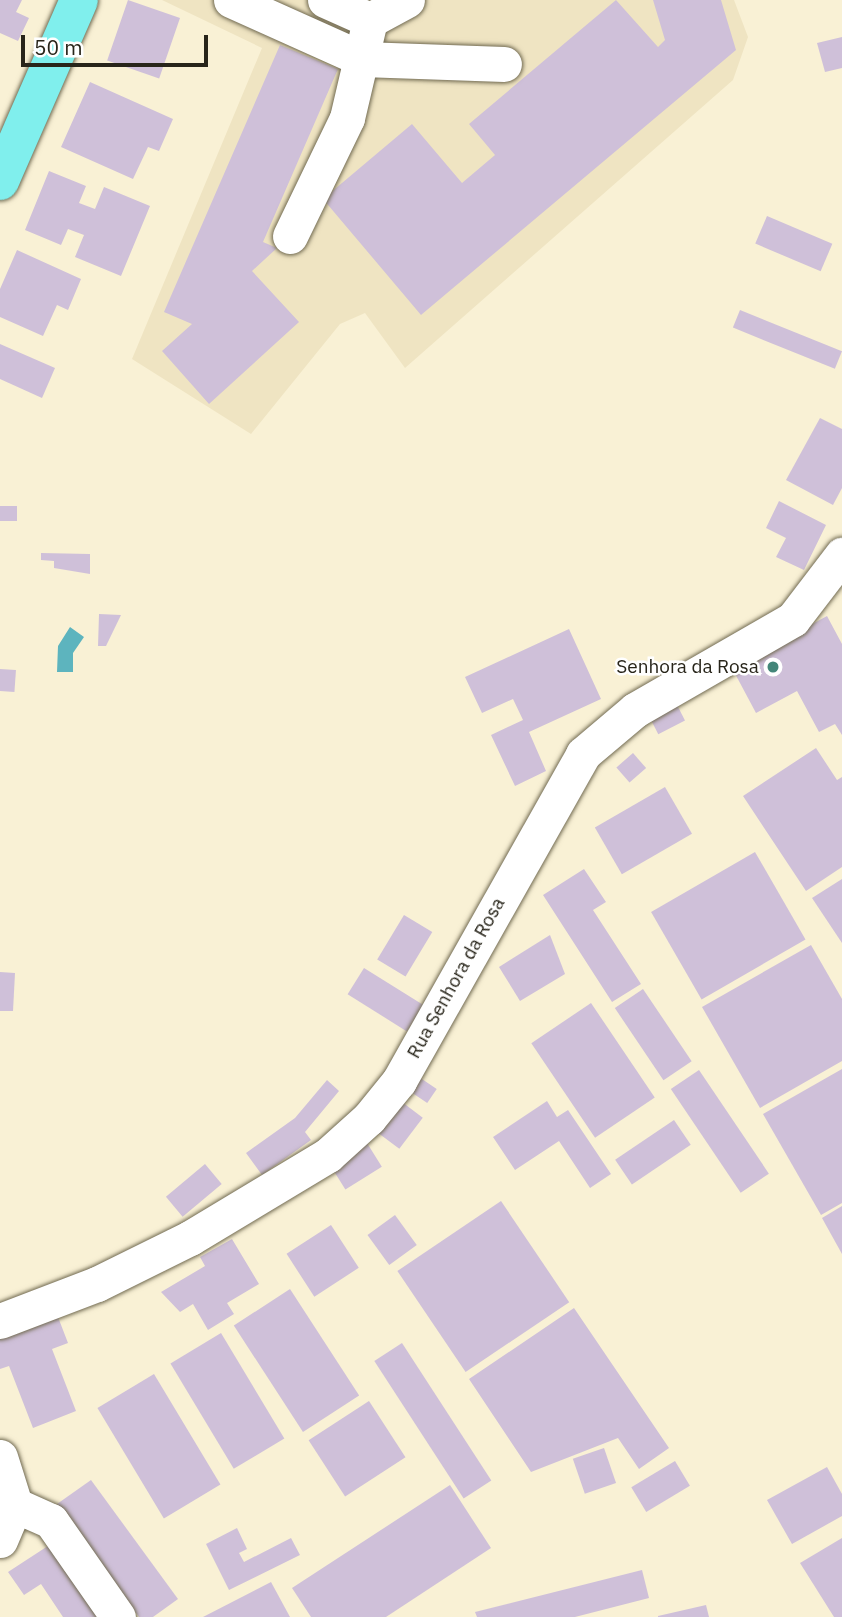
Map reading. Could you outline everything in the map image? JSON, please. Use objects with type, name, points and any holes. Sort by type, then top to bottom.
[{"type":"main road","points":[[0,181],[79,0]]},
{"type":"street","points":[[231,0],[362,59],[504,64]]},
{"type":"street","points":[[325,0],[370,20]]},
{"type":"street","points":[[370,20],[407,0]]},
{"type":"street","points":[[290,236],[347,118],[370,20]]},
{"type":"street","name":"Rua Senhora da Rosa","points":[[0,1321],[97,1284],[190,1238],[282,1186],[359,1127],[399,1081],[583,754],[635,710],[793,619],[842,555]]},
{"type":"street","points":[[0,1457],[15,1505],[0,1540]]},
{"type":"street","points":[[15,1505],[51,1521],[118,1617]]},
{"type":"shaded area","points":[[162,0],[734,0],[748,37],[733,80],[405,368],[365,313],[340,324],[251,434],[132,359],[262,48]]},
{"type":"water","points":[[70,627],[84,637],[73,653],[73,672],[57,672],[58,646]]},
{"type":"building","points":[[0,0],[22,0],[16,12],[29,18],[18,41],[0,33]]},
{"type":"building","points":[[128,0],[180,18],[159,78],[107,61]]},
{"type":"building","points":[[616,0],[658,47],[665,40],[653,0],[721,0],[736,50],[421,315],[323,199],[412,124],[462,183],[495,155],[469,124]]},
{"type":"building","points":[[842,37],[842,68],[825,72],[817,43]]},
{"type":"building","points":[[280,45],[338,69],[263,242],[277,248],[252,271],[299,322],[209,404],[162,351],[192,324],[164,312]]},
{"type":"building","points":[[90,82],[173,119],[159,151],[148,147],[133,179],[61,147]]},
{"type":"building","points":[[49,171],[86,186],[79,203],[95,209],[104,187],[150,206],[121,276],[75,257],[84,235],[68,229],[61,245],[25,230]]},
{"type":"building","points":[[767,216],[832,244],[821,271],[755,244]]},
{"type":"building","points":[[17,250],[81,279],[68,310],[57,305],[43,336],[0,317],[0,289]]},
{"type":"building","points":[[740,310],[842,351],[835,369],[733,328]]},
{"type":"building","points":[[0,344],[55,368],[42,398],[0,379]]},
{"type":"building","points":[[820,418],[842,429],[842,488],[833,505],[786,480]]},
{"type":"building","points":[[779,501],[826,525],[804,570],[776,557],[786,538],[766,528]]},
{"type":"building","points":[[0,506],[17,506],[17,521],[0,521]]},
{"type":"building","points":[[41,553],[90,554],[90,574],[54,568],[54,561],[41,560]]},
{"type":"building","points":[[99,614],[121,615],[106,646],[98,646]]},
{"type":"building","points":[[827,616],[842,644],[842,735],[835,724],[819,732],[797,691],[756,713],[732,668]]},
{"type":"building","points":[[569,629],[601,699],[529,732],[546,771],[515,786],[491,735],[523,720],[513,699],[482,713],[465,677]]},
{"type":"building","points":[[0,669],[16,670],[14,692],[0,691]]},
{"type":"building","points":[[675,701],[685,721],[658,734],[648,715]]},
{"type":"building","points":[[816,748],[837,780],[842,777],[842,867],[806,891],[743,796]]},
{"type":"building","points":[[633,753],[646,768],[630,783],[616,767]]},
{"type":"building","points":[[665,787],[692,834],[622,874],[595,828]]},
{"type":"building","points":[[755,852],[806,939],[702,999],[651,912]]},
{"type":"building","points":[[584,869],[606,902],[593,910],[641,984],[612,1002],[543,895]]},
{"type":"building","points":[[842,879],[842,943],[812,898]]},
{"type":"building","points":[[404,915],[432,932],[406,977],[377,960]]},
{"type":"building","points":[[550,935],[565,974],[520,1001],[499,967]]},
{"type":"building","points":[[811,945],[842,999],[842,1061],[760,1108],[702,1007]]},
{"type":"building","points":[[364,968],[423,1005],[407,1031],[348,994]]},
{"type":"building","points":[[0,972],[15,973],[13,1011],[0,1011]]},
{"type":"building","points":[[643,989],[692,1061],[663,1080],[615,1008]]},
{"type":"building","points":[[591,1003],[655,1098],[595,1138],[531,1043]]},
{"type":"building","points":[[842,1069],[842,1203],[821,1215],[763,1114]]},
{"type":"building","points":[[699,1070],[769,1174],[741,1193],[671,1089]]},
{"type":"building","points":[[416,1075],[437,1089],[427,1103],[406,1089]]},
{"type":"building","points":[[327,1080],[339,1091],[305,1132],[311,1140],[262,1175],[246,1153],[295,1118]]},
{"type":"building","points":[[547,1101],[557,1117],[568,1110],[611,1174],[590,1188],[559,1141],[515,1170],[493,1137]]},
{"type":"building","points":[[402,1102],[423,1118],[399,1149],[379,1133]]},
{"type":"building","points":[[674,1120],[691,1145],[632,1185],[615,1160]]},
{"type":"building","points":[[367,1143],[382,1167],[345,1190],[331,1166]]},
{"type":"building","points":[[205,1164],[222,1184],[183,1217],[166,1197]]},
{"type":"building","points":[[501,1201],[569,1302],[466,1372],[397,1271]]},
{"type":"building","points":[[842,1206],[842,1254],[822,1218]]},
{"type":"building","points":[[395,1215],[417,1245],[389,1265],[367,1235]]},
{"type":"building","points":[[331,1225],[359,1268],[314,1297],[287,1254]]},
{"type":"building","points":[[232,1239],[259,1284],[227,1303],[234,1314],[208,1330],[193,1304],[180,1312],[161,1292],[205,1266],[200,1257]]},
{"type":"building","points":[[290,1289],[359,1396],[303,1432],[234,1325]]},
{"type":"building","points":[[574,1308],[669,1448],[639,1469],[618,1438],[531,1472],[469,1379]]},
{"type":"building","points":[[58,1317],[68,1343],[52,1349],[76,1411],[33,1428],[9,1366],[0,1369],[0,1339]]},
{"type":"building","points":[[221,1333],[284,1438],[234,1469],[170,1363]]},
{"type":"building","points":[[402,1343],[491,1481],[464,1499],[374,1361]]},
{"type":"building","points":[[154,1374],[220,1485],[164,1519],[97,1408]]},
{"type":"building","points":[[369,1401],[405,1457],[345,1496],[309,1440]]},
{"type":"building","points":[[604,1448],[616,1483],[585,1494],[573,1459]]},
{"type":"building","points":[[675,1461],[690,1486],[646,1512],[631,1487]]},
{"type":"building","points":[[827,1467],[842,1494],[842,1516],[792,1544],[767,1500]]},
{"type":"building","points":[[91,1480],[178,1599],[153,1617],[139,1617],[57,1504]]},
{"type":"building","points":[[450,1485],[491,1548],[386,1617],[311,1617],[292,1588]]},
{"type":"building","points":[[237,1528],[247,1549],[239,1553],[244,1562],[291,1538],[300,1555],[229,1590],[206,1544]]},
{"type":"building","points":[[842,1538],[842,1617],[834,1617],[800,1563]]},
{"type":"building","points":[[54,1542],[106,1617],[63,1617],[41,1584],[24,1595],[8,1572]]},
{"type":"building","points":[[642,1570],[649,1598],[575,1617],[477,1617],[475,1612]]},
{"type":"building","points":[[271,1582],[290,1617],[203,1617]]},
{"type":"building","points":[[706,1605],[709,1617],[658,1617],[658,1616]]},
{"type":"place","name":"Senhora da Rosa","points":[[773,667]]}]
